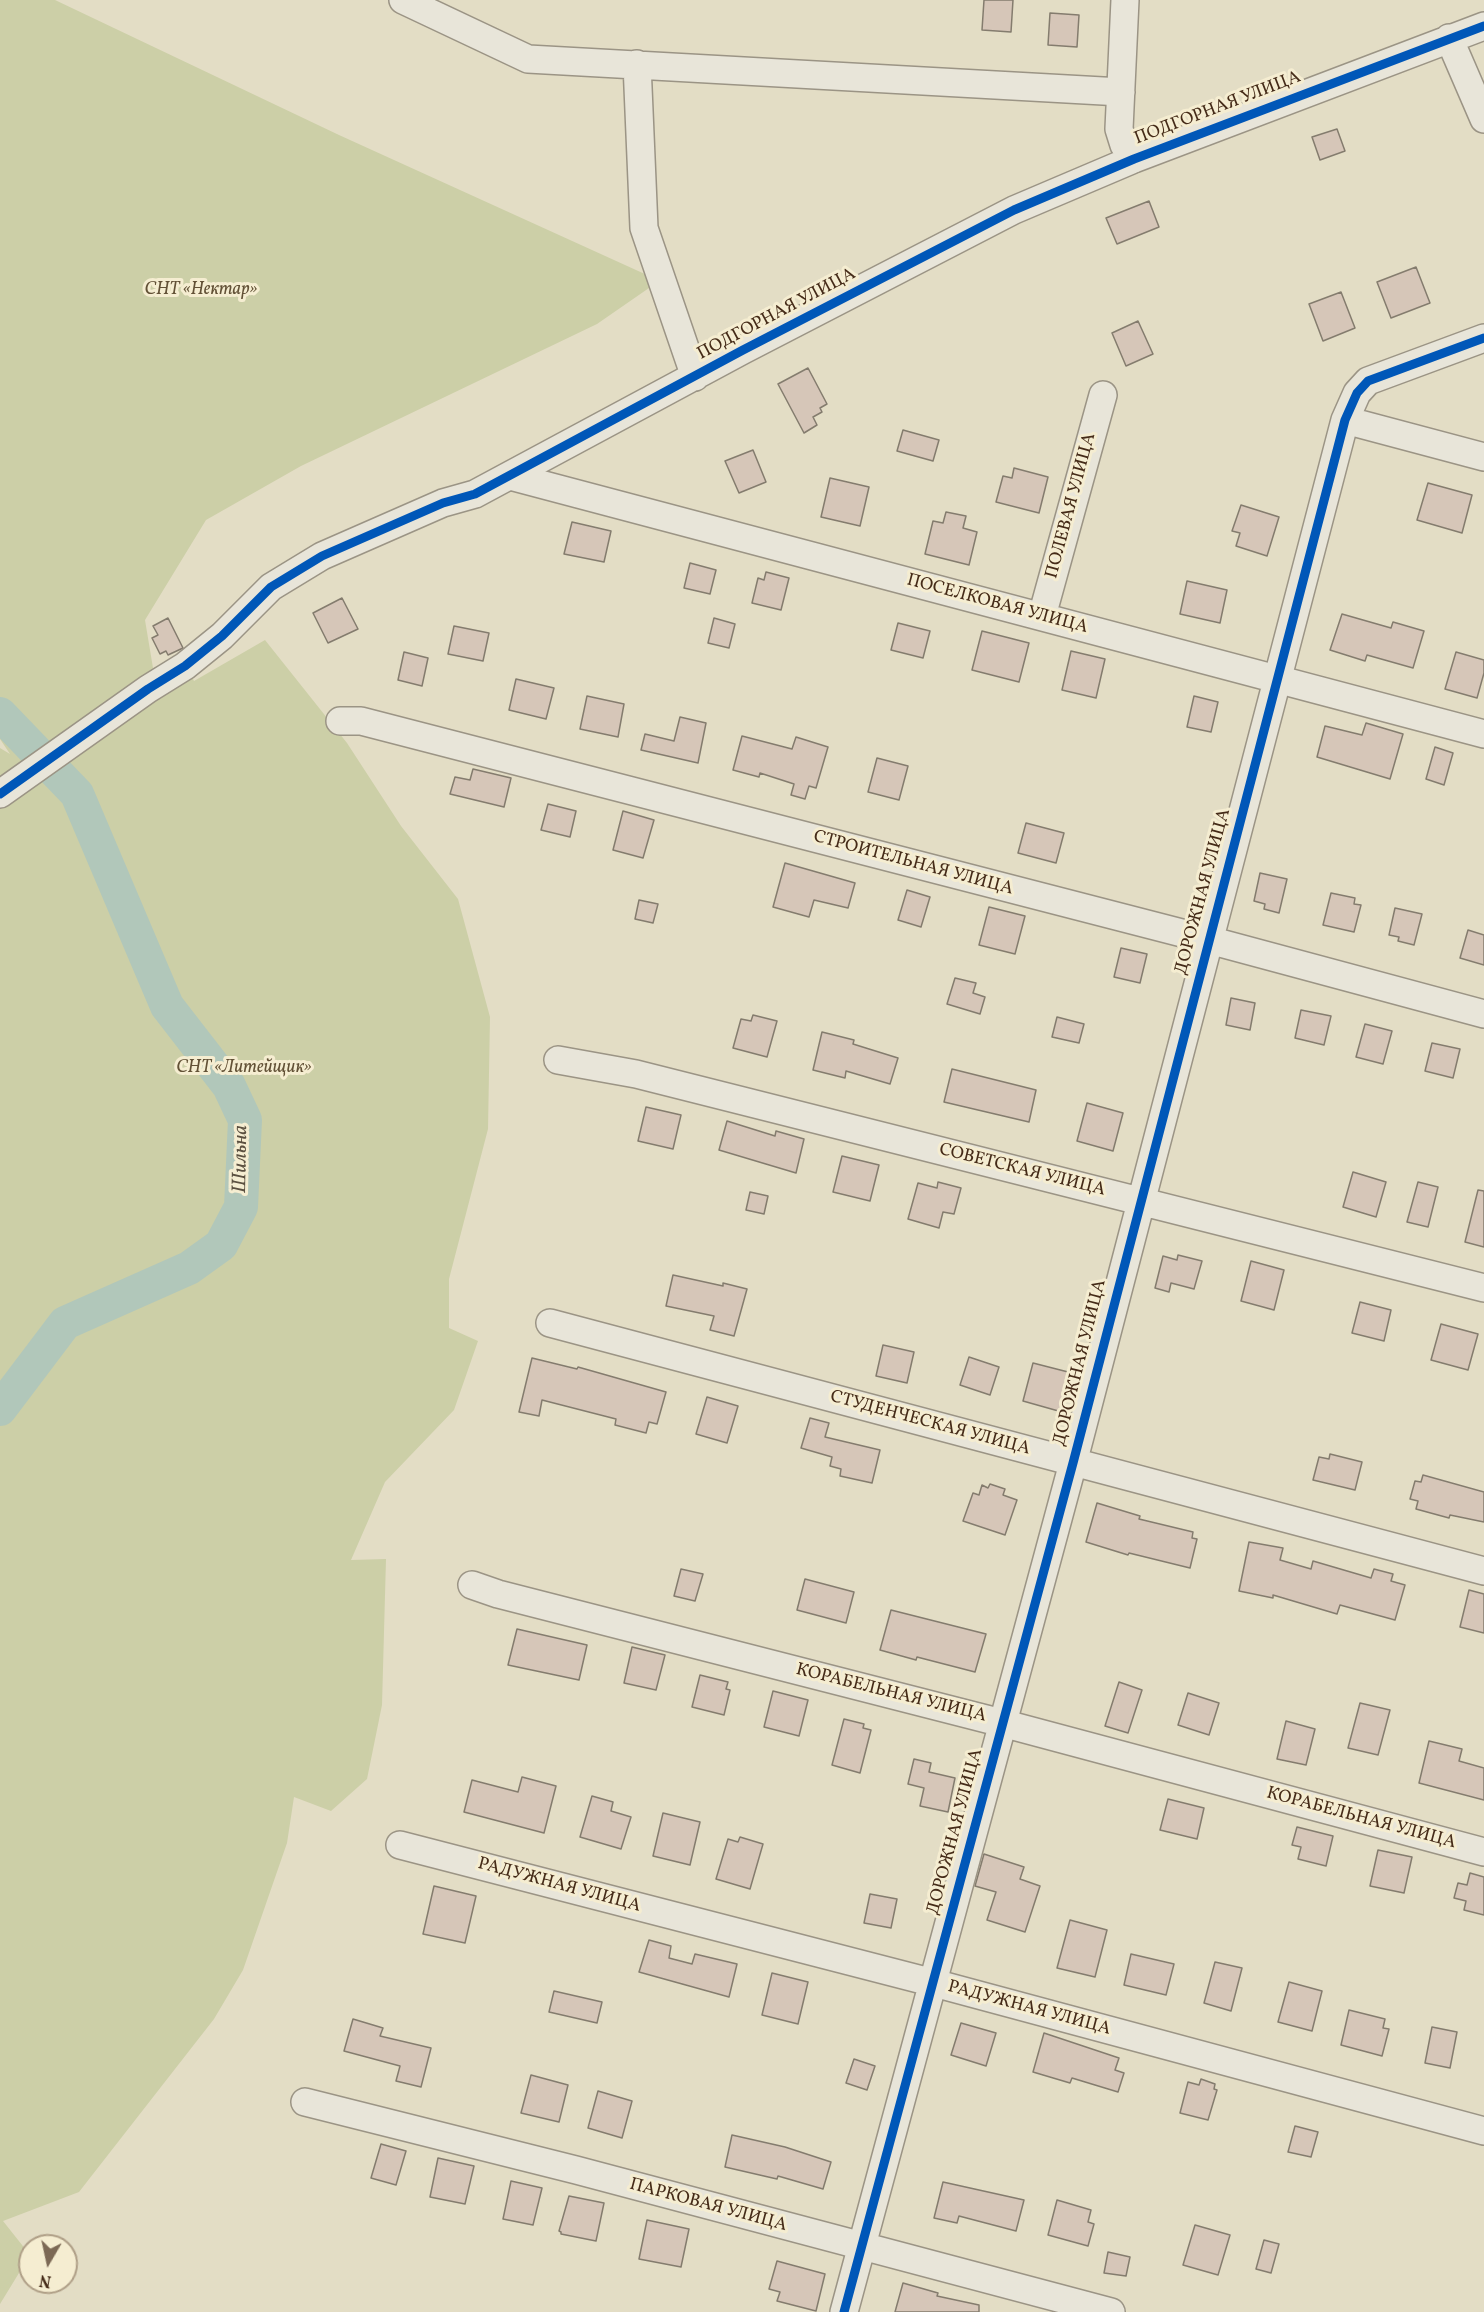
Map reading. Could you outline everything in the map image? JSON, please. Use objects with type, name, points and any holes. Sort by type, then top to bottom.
[{"type":"street","points":[[403,0],[528,59],[1121,92]]},
{"type":"street","points":[[1125,0],[1119,129],[1124,145],[1134,159]]},
{"type":"street","name":"ПОДГОРНАЯ УЛИЦА","points":[[5,790],[185,666],[222,636],[271,587],[322,556],[443,503],[475,494],[1014,210],[1134,159],[1484,26]]},
{"type":"street","points":[[1449,38],[1484,119]]},
{"type":"street","points":[[637,64],[644,228],[695,377]]},
{"type":"street","name":"ДОРОЖНАЯ УЛИЦА","points":[[844,2312],[1073,1463],[1345,420],[1357,393],[1368,381],[1484,338]]},
{"type":"street","name":"ПОЛЕВАЯ УЛИЦА","points":[[1042,616],[1103,395]]},
{"type":"street","points":[[1345,420],[1484,457]]},
{"type":"street","name":"ПОСЕЛКОВАЯ УЛИЦА","points":[[510,476],[1484,734]]},
{"type":"street","name":"СТРОИТЕЛЬНАЯ УЛИЦА","points":[[340,721],[361,721],[1209,940],[1484,1014]]},
{"type":"street","name":"СОВЕТСКАЯ УЛИЦА","points":[[558,1060],[636,1074],[1484,1288]]},
{"type":"street","name":"СТУДЕНЧЕСКАЯ УЛИЦА","points":[[550,1323],[1484,1571]]},
{"type":"street","name":"КОРАБЕЛЬНАЯ УЛИЦА","points":[[472,1585],[510,1597],[1002,1723],[1484,1852]]},
{"type":"street","name":"РАДУЖНАЯ УЛИЦА","points":[[400,1845],[934,1983],[1484,2131]]},
{"type":"street","name":"ПАРКОВАЯ УЛИЦА","points":[[305,2102],[576,2170],[1111,2312]]},
{"type":"green space","name":"СНТ «Литейщик»","points":[[0,0],[55,0],[339,135],[647,275],[649,288],[597,324],[301,466],[206,520],[145,620],[153,668],[181,655],[194,681],[265,640],[347,743],[401,826],[458,899],[490,1017],[488,1129],[449,1279],[449,1328],[478,1341],[454,1410],[385,1482],[351,1560],[386,1559],[382,1705],[367,1779],[331,1811],[294,1797],[287,1843],[243,1970],[214,2019],[79,2192],[3,2221],[18,2240],[18,2275],[0,2304],[0,748],[10,754],[0,739]]},
{"type":"building","points":[[984,0],[1013,0],[1011,32],[982,30]]},
{"type":"building","points":[[1050,13],[1079,15],[1077,47],[1048,45]]},
{"type":"building","points":[[1337,129],[1345,151],[1320,160],[1312,137]]},
{"type":"building","points":[[1149,201],[1159,227],[1117,244],[1106,218]]},
{"type":"building","points":[[1416,267],[1430,303],[1391,318],[1377,282]]},
{"type":"building","points":[[1341,292],[1355,328],[1323,341],[1309,304]]},
{"type":"building","points":[[1138,321],[1153,354],[1126,366],[1112,333]]},
{"type":"building","points":[[808,368],[827,404],[820,408],[822,412],[813,417],[817,425],[804,433],[778,384]]},
{"type":"building","points":[[903,430],[939,440],[933,461],[897,451]]},
{"type":"building","points":[[753,450],[766,482],[739,493],[725,461]]},
{"type":"building","points":[[1014,468],[1048,477],[1039,513],[996,502],[1003,476],[1012,478]]},
{"type":"building","points":[[830,478],[869,487],[860,526],[821,517]]},
{"type":"building","points":[[1428,483],[1472,495],[1462,533],[1417,520]]},
{"type":"building","points":[[1241,505],[1279,517],[1267,556],[1236,546],[1240,533],[1232,531]]},
{"type":"building","points":[[946,512],[966,516],[963,528],[977,532],[969,565],[925,554],[933,521],[943,523]]},
{"type":"building","points":[[572,522],[611,531],[604,562],[564,554]]},
{"type":"building","points":[[690,563],[716,570],[710,594],[684,588]]},
{"type":"building","points":[[766,572],[789,578],[781,610],[752,603],[758,578],[764,580]]},
{"type":"building","points":[[1187,581],[1227,590],[1220,623],[1180,614]]},
{"type":"building","points":[[342,598],[358,629],[328,643],[313,613]]},
{"type":"building","points":[[1342,614],[1391,628],[1393,622],[1424,631],[1413,668],[1367,655],[1365,661],[1330,650]]},
{"type":"building","points":[[168,618],[183,648],[168,655],[166,651],[160,654],[152,638],[158,635],[153,626]]},
{"type":"building","points":[[714,618],[735,624],[729,648],[708,643]]},
{"type":"building","points":[[898,623],[930,631],[923,658],[891,650]]},
{"type":"building","points":[[454,626],[489,633],[483,661],[448,654]]},
{"type":"building","points":[[982,631],[1029,643],[1019,682],[972,670]]},
{"type":"building","points":[[1071,651],[1105,659],[1096,698],[1062,690]]},
{"type":"building","points":[[404,652],[428,658],[422,686],[398,680]]},
{"type":"building","points":[[1456,652],[1484,660],[1484,673],[1477,698],[1445,689]]},
{"type":"building","points":[[516,679],[554,688],[546,719],[509,710]]},
{"type":"building","points":[[587,696],[624,704],[618,737],[580,729]]},
{"type":"building","points":[[1194,696],[1218,702],[1211,732],[1187,727]]},
{"type":"building","points":[[680,717],[706,723],[698,763],[641,750],[645,734],[674,741]]},
{"type":"building","points":[[1366,723],[1403,734],[1390,779],[1317,757],[1325,726],[1362,735]]},
{"type":"building","points":[[742,736],[792,749],[796,737],[828,747],[816,788],[809,786],[805,799],[791,795],[794,784],[760,773],[759,777],[733,770]]},
{"type":"building","points":[[1435,747],[1453,753],[1444,785],[1426,779]]},
{"type":"building","points":[[877,758],[908,766],[899,800],[868,792]]},
{"type":"building","points":[[473,769],[511,778],[504,807],[450,794],[455,777],[470,780]]},
{"type":"building","points":[[548,804],[576,811],[570,837],[541,830]]},
{"type":"building","points":[[623,811],[654,820],[643,858],[613,850]]},
{"type":"building","points":[[1026,823],[1064,833],[1056,863],[1018,853]]},
{"type":"building","points":[[785,863],[855,883],[848,908],[814,900],[809,917],[773,907]]},
{"type":"building","points":[[1260,873],[1287,879],[1279,913],[1264,909],[1265,904],[1254,901]]},
{"type":"building","points":[[907,890],[930,897],[921,927],[898,920]]},
{"type":"building","points":[[1331,893],[1355,898],[1354,904],[1361,905],[1354,932],[1323,925]]},
{"type":"building","points":[[639,900],[658,904],[653,923],[635,919]]},
{"type":"building","points":[[989,907],[1025,916],[1015,954],[979,945]]},
{"type":"building","points":[[1395,908],[1422,914],[1414,945],[1398,941],[1399,937],[1389,935]]},
{"type":"building","points":[[1468,930],[1484,935],[1484,965],[1460,958]]},
{"type":"building","points":[[1121,948],[1147,954],[1140,983],[1114,977]]},
{"type":"building","points":[[955,978],[976,983],[973,993],[985,997],[980,1014],[947,1004]]},
{"type":"building","points":[[1231,998],[1255,1003],[1250,1030],[1226,1025]]},
{"type":"building","points":[[1301,1010],[1331,1016],[1324,1045],[1295,1038]]},
{"type":"building","points":[[753,1015],[777,1021],[767,1057],[733,1048],[741,1019],[751,1021]]},
{"type":"building","points":[[1057,1017],[1084,1024],[1079,1043],[1052,1037]]},
{"type":"building","points":[[1365,1024],[1392,1031],[1383,1064],[1356,1057]]},
{"type":"building","points":[[822,1032],[854,1040],[853,1044],[898,1058],[890,1084],[846,1071],[845,1078],[813,1070]]},
{"type":"building","points":[[1432,1043],[1460,1049],[1453,1078],[1425,1071]]},
{"type":"building","points":[[952,1069],[1036,1090],[1029,1122],[944,1102]]},
{"type":"building","points":[[1087,1103],[1123,1113],[1113,1151],[1077,1141]]},
{"type":"building","points":[[646,1107],[681,1115],[673,1149],[638,1141]]},
{"type":"building","points":[[727,1121],[775,1136],[776,1131],[804,1139],[796,1173],[719,1150]]},
{"type":"building","points":[[842,1156],[879,1165],[870,1201],[833,1192]]},
{"type":"building","points":[[1353,1172],[1386,1182],[1376,1217],[1343,1207]]},
{"type":"building","points":[[938,1182],[961,1188],[954,1214],[943,1212],[939,1228],[908,1219],[918,1183],[937,1188]]},
{"type":"building","points":[[1418,1182],[1438,1187],[1428,1227],[1407,1222]]},
{"type":"building","points":[[1478,1190],[1484,1191],[1484,1247],[1465,1242]]},
{"type":"building","points":[[750,1192],[768,1196],[764,1214],[746,1210]]},
{"type":"building","points":[[1178,1255],[1202,1261],[1194,1289],[1171,1283],[1169,1292],[1155,1288],[1163,1256],[1177,1260]]},
{"type":"building","points":[[1251,1261],[1284,1270],[1274,1310],[1241,1301]]},
{"type":"building","points":[[673,1275],[747,1289],[734,1336],[710,1330],[714,1316],[666,1306]]},
{"type":"building","points":[[1360,1302],[1391,1310],[1384,1341],[1352,1333]]},
{"type":"building","points":[[1441,1324],[1478,1334],[1468,1370],[1431,1360]]},
{"type":"building","points":[[883,1345],[914,1352],[907,1383],[876,1376]]},
{"type":"building","points":[[969,1357],[999,1367],[990,1395],[960,1385]]},
{"type":"building","points":[[532,1358],[577,1369],[578,1367],[666,1392],[657,1424],[649,1422],[646,1433],[615,1425],[616,1419],[542,1400],[539,1416],[519,1412]]},
{"type":"building","points":[[1033,1363],[1072,1373],[1062,1412],[1023,1401]]},
{"type":"building","points":[[707,1397],[738,1406],[727,1443],[696,1434]]},
{"type":"building","points":[[810,1418],[829,1423],[825,1437],[880,1450],[872,1483],[840,1476],[841,1469],[830,1466],[832,1457],[801,1448]]},
{"type":"building","points":[[1330,1454],[1362,1462],[1355,1490],[1313,1480],[1319,1457],[1329,1459]]},
{"type":"building","points":[[1423,1475],[1484,1492],[1484,1522],[1450,1515],[1449,1518],[1416,1509],[1418,1501],[1410,1499],[1415,1481],[1421,1482]]},
{"type":"building","points":[[990,1484],[1005,1489],[1003,1495],[1017,1500],[1005,1535],[963,1521],[973,1493],[979,1495],[982,1485],[988,1488]]},
{"type":"building","points":[[1097,1503],[1140,1516],[1139,1519],[1193,1532],[1192,1538],[1197,1539],[1190,1568],[1129,1553],[1128,1555],[1086,1542]]},
{"type":"building","points":[[1249,1542],[1283,1548],[1280,1560],[1311,1569],[1313,1561],[1371,1578],[1374,1569],[1393,1574],[1391,1581],[1405,1585],[1395,1620],[1340,1605],[1337,1614],[1273,1595],[1273,1598],[1239,1591]]},
{"type":"building","points":[[681,1569],[703,1574],[695,1601],[674,1596]]},
{"type":"building","points":[[805,1579],[854,1592],[846,1623],[797,1610]]},
{"type":"building","points":[[1469,1590],[1484,1594],[1484,1633],[1460,1627]]},
{"type":"building","points":[[891,1610],[986,1634],[975,1672],[880,1650]]},
{"type":"building","points":[[517,1629],[587,1645],[579,1680],[508,1665]]},
{"type":"building","points":[[632,1647],[665,1655],[656,1690],[624,1683]]},
{"type":"building","points":[[700,1675],[728,1682],[726,1689],[730,1690],[724,1715],[692,1707]]},
{"type":"building","points":[[1119,1682],[1142,1690],[1128,1733],[1105,1726]]},
{"type":"building","points":[[773,1691],[808,1700],[799,1736],[764,1727]]},
{"type":"building","points":[[1188,1693],[1219,1703],[1209,1735],[1178,1725]]},
{"type":"building","points":[[1360,1703],[1390,1710],[1378,1755],[1348,1748]]},
{"type":"building","points":[[844,1719],[864,1724],[863,1728],[871,1730],[860,1773],[832,1765]]},
{"type":"building","points":[[1286,1721],[1315,1729],[1306,1765],[1277,1759]]},
{"type":"building","points":[[1429,1741],[1462,1749],[1459,1761],[1484,1768],[1484,1800],[1419,1783]]},
{"type":"building","points":[[914,1759],[931,1763],[929,1772],[955,1778],[948,1812],[920,1806],[924,1788],[908,1784]]},
{"type":"building","points":[[522,1777],[556,1786],[544,1833],[464,1812],[472,1780],[518,1792]]},
{"type":"building","points":[[592,1796],[613,1802],[611,1811],[631,1817],[621,1849],[580,1837]]},
{"type":"building","points":[[1168,1799],[1204,1808],[1197,1839],[1160,1830]]},
{"type":"building","points":[[663,1813],[700,1822],[690,1865],[653,1856]]},
{"type":"building","points":[[1297,1827],[1333,1836],[1326,1866],[1298,1859],[1301,1847],[1292,1845]]},
{"type":"building","points":[[740,1837],[763,1844],[750,1889],[716,1879],[728,1839],[738,1842]]},
{"type":"building","points":[[1378,1850],[1412,1857],[1404,1893],[1370,1886]]},
{"type":"building","points":[[984,1854],[1024,1867],[1020,1879],[1040,1886],[1025,1932],[987,1920],[996,1892],[975,1886]]},
{"type":"building","points":[[1470,1873],[1484,1877],[1484,1915],[1464,1910],[1466,1901],[1454,1898],[1458,1883],[1467,1885]]},
{"type":"building","points":[[434,1886],[476,1896],[465,1943],[423,1934]]},
{"type":"building","points":[[870,1894],[897,1899],[891,1928],[864,1923]]},
{"type":"building","points":[[1070,1920],[1107,1930],[1095,1977],[1057,1968]]},
{"type":"building","points":[[649,1940],[671,1946],[669,1958],[692,1964],[695,1954],[737,1964],[729,1997],[639,1972]]},
{"type":"building","points":[[1131,1954],[1174,1964],[1166,1995],[1124,1985]]},
{"type":"building","points":[[1215,1962],[1242,1968],[1231,2011],[1204,2003]]},
{"type":"building","points":[[772,1973],[808,1982],[798,2024],[762,2015]]},
{"type":"building","points":[[1289,1982],[1322,1991],[1312,2031],[1278,2022]]},
{"type":"building","points":[[554,1991],[602,2002],[597,2023],[549,2012]]},
{"type":"building","points":[[1349,2010],[1385,2019],[1383,2028],[1389,2029],[1382,2056],[1341,2045]]},
{"type":"building","points":[[353,2019],[383,2028],[380,2036],[431,2048],[421,2087],[396,2081],[400,2066],[344,2051]]},
{"type":"building","points":[[961,2023],[996,2033],[986,2066],[951,2055]]},
{"type":"building","points":[[1432,2027],[1457,2032],[1450,2068],[1425,2063]]},
{"type":"building","points":[[1044,2033],[1119,2058],[1115,2070],[1124,2073],[1118,2092],[1072,2078],[1070,2083],[1033,2072]]},
{"type":"building","points":[[854,2059],[875,2066],[867,2090],[846,2083]]},
{"type":"building","points":[[531,2075],[568,2085],[559,2122],[521,2113]]},
{"type":"building","points":[[1201,2079],[1215,2084],[1214,2089],[1217,2090],[1208,2120],[1180,2113],[1188,2082],[1199,2085]]},
{"type":"building","points":[[598,2091],[632,2101],[622,2138],[588,2128]]},
{"type":"building","points":[[1295,2126],[1318,2132],[1311,2157],[1288,2152]]},
{"type":"building","points":[[732,2135],[785,2147],[831,2162],[823,2189],[778,2176],[777,2179],[725,2167]]},
{"type":"building","points":[[381,2144],[406,2151],[396,2185],[371,2178]]},
{"type":"building","points":[[438,2158],[474,2166],[465,2204],[430,2197]]},
{"type":"building","points":[[511,2181],[542,2188],[533,2225],[503,2219]]},
{"type":"building","points":[[943,2182],[1024,2200],[1016,2231],[959,2216],[957,2223],[934,2218]]},
{"type":"building","points":[[569,2196],[604,2203],[596,2241],[561,2234],[559,2231]]},
{"type":"building","points":[[1057,2200],[1091,2210],[1088,2222],[1094,2224],[1088,2246],[1048,2235]]},
{"type":"building","points":[[647,2220],[689,2229],[681,2267],[639,2259]]},
{"type":"building","points":[[1195,2225],[1230,2235],[1218,2275],[1183,2265]]},
{"type":"building","points":[[1264,2240],[1279,2244],[1271,2273],[1256,2269]]},
{"type":"building","points":[[1108,2252],[1130,2257],[1126,2276],[1104,2273]]},
{"type":"building","points":[[777,2261],[825,2274],[816,2311],[777,2301],[780,2292],[769,2289]]},
{"type":"building","points":[[903,2283],[938,2293],[937,2296],[979,2305],[979,2312],[895,2312]]},
{"type":"waterway","name":"Шильна","points":[[0,714],[77,794],[167,1006],[229,1086],[245,1120],[241,1207],[221,1245],[189,1268],[65,1323],[0,1409]]},
{"type":"cycle path","points":[[0,794],[148,689],[185,666],[222,636],[271,587],[322,556],[443,503],[475,494],[743,350],[1014,210],[1134,159],[1484,26]]},
{"type":"cycle path","points":[[844,2312],[1073,1463],[1345,420],[1357,393],[1368,381],[1484,338]]},
{"type":"park label","name":"СНТ «Нектар»","points":[[201,291]]}]
